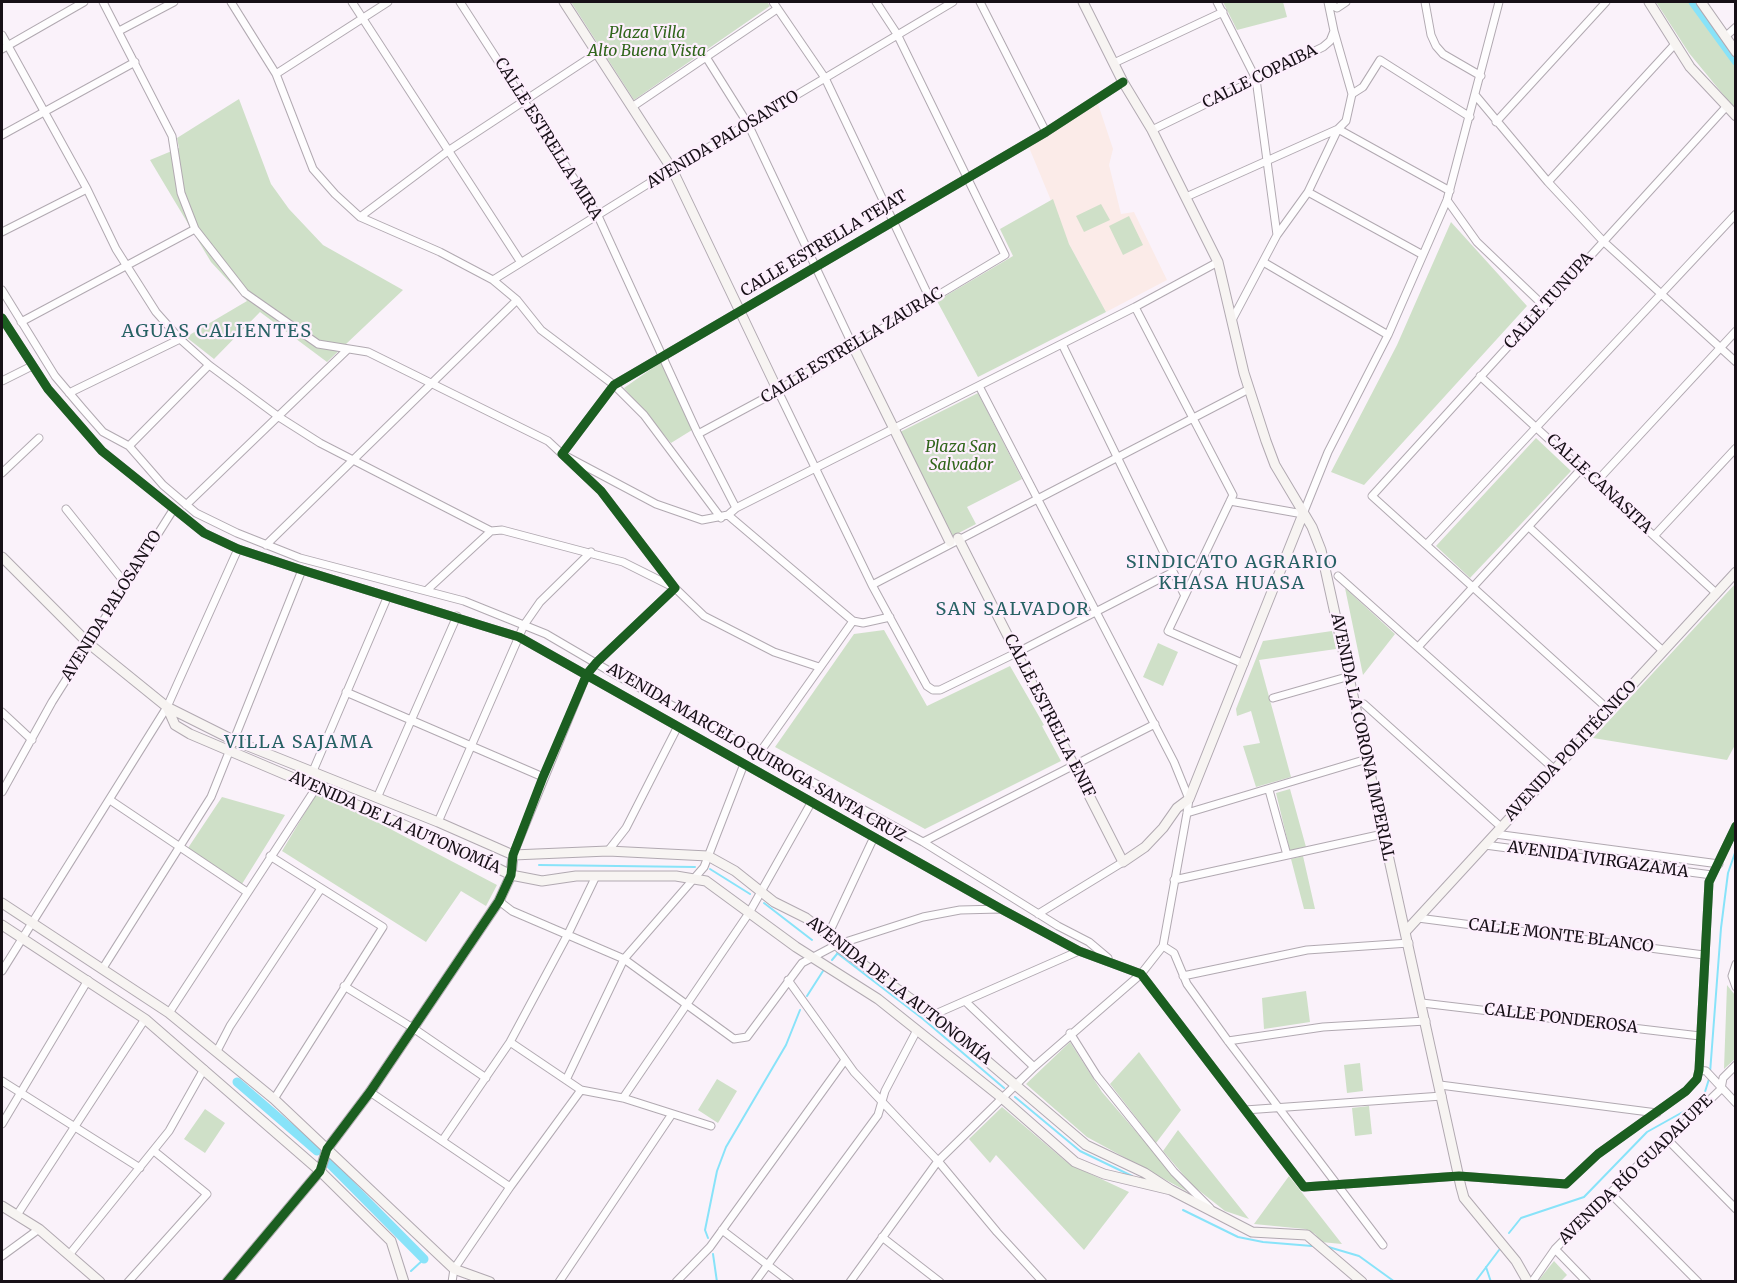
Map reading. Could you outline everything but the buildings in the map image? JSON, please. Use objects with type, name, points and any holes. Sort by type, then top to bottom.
[{"type":"street","points":[[4,48],[84,2]]},
{"type":"street","points":[[103,2],[172,136],[181,193],[195,229],[227,273],[245,293],[318,344],[368,352],[548,441],[601,491],[675,588],[704,616],[774,652],[819,667]]},
{"type":"street","points":[[118,31],[174,2]]},
{"type":"street","points":[[231,2],[276,74],[313,169],[360,218],[440,252],[493,280],[517,300],[541,330],[559,346],[614,385],[644,415],[670,451],[724,516],[853,621],[863,623],[890,617]]},
{"type":"street","points":[[352,2],[520,261]]},
{"type":"street","points":[[276,74],[388,2]]},
{"type":"street","name":"CALLE ESTRELLA MIRA","points":[[460,2],[598,216],[698,434],[736,508]]},
{"type":"street","points":[[564,2],[672,169],[814,469],[872,585],[927,686],[933,690],[940,690],[1173,572]]},
{"type":"street","points":[[773,2],[825,78],[930,299]]},
{"type":"street","points":[[876,2],[897,34],[968,176]]},
{"type":"street","name":"AVENIDA PALOSANTO","points":[[493,280],[520,261],[598,216],[672,169],[953,2]]},
{"type":"street","points":[[980,2],[1046,132]]},
{"type":"street","name":"AVENIDA LA CORONA IMPERIAL","points":[[1083,2],[1124,82],[1152,130],[1218,262],[1249,389],[1275,465],[1312,527],[1322,550],[1398,908],[1409,943],[1464,1198],[1530,1281]]},
{"type":"street","points":[[1217,2],[1256,79],[1277,235]]},
{"type":"street","points":[[1328,2],[1337,8],[1347,2]]},
{"type":"street","name":"CALLE COPAIBA","points":[[1152,130],[1323,47],[1330,41],[1334,31],[1328,2]]},
{"type":"street","points":[[1425,2],[1431,36],[1436,46],[1443,54],[1481,76]]},
{"type":"street","points":[[850,1281],[938,1161],[1070,1033],[1141,974],[1163,946],[1189,799],[1328,452],[1388,335],[1447,200],[1499,2]]},
{"type":"street","points":[[1496,122],[1606,2]]},
{"type":"street","points":[[1649,2],[1690,67],[1736,116]]},
{"type":"street","points":[[1701,2],[1736,52]]},
{"type":"street","points":[[632,107],[777,9]]},
{"type":"street","points":[[1114,63],[1223,12]]},
{"type":"street","points":[[1725,37],[1736,27]]},
{"type":"street","points":[[1232,320],[1265,263],[1277,235],[1308,192],[1338,129],[1346,121],[1352,94],[1334,31]]},
{"type":"street","points":[[2,35],[4,48],[87,189],[116,249],[156,312],[180,339],[209,365],[279,417],[353,460],[491,531],[502,530],[591,552],[623,562],[675,588]]},
{"type":"street","points":[[1548,182],[1675,44]]},
{"type":"street","points":[[360,218],[448,152],[597,53]]},
{"type":"street","points":[[706,57],[748,124],[853,345]]},
{"type":"street","points":[[1352,94],[1363,87],[1380,60],[1470,117]]},
{"type":"street","points":[[2,135],[135,62]]},
{"type":"street","name":"CALLE ESTRELLA TEJAT","points":[[562,454],[614,385],[661,355],[739,312],[1046,132],[1124,82]]},
{"type":"street","points":[[1476,96],[1548,182],[1603,241],[1736,362]]},
{"type":"street","name":"CALLE TUNUPA","points":[[1427,544],[1372,496],[1726,106]]},
{"type":"street","points":[[1186,197],[1338,129]]},
{"type":"street","points":[[1338,129],[1450,191]]},
{"type":"street","name":"CALLE ESTRELLA ZAURAC","points":[[698,434],[778,392],[1005,255],[968,176]]},
{"type":"street","points":[[2,232],[87,189]]},
{"type":"street","points":[[1308,192],[1424,255]]},
{"type":"street","points":[[1447,200],[1477,242],[1544,306]]},
{"type":"street","points":[[1609,710],[1427,544],[1736,214]]},
{"type":"street","points":[[21,322],[195,229]]},
{"type":"street","points":[[562,454],[656,504],[702,520],[724,516],[1135,308],[1218,262]]},
{"type":"street","points":[[1265,263],[1388,335]]},
{"type":"street","name":"AVENIDA MARCELO QUIROGA SANTA CRUZ","points":[[2,290],[69,393],[103,432],[129,446],[163,485],[186,505],[237,533],[300,558],[464,601],[546,634],[616,675],[923,842],[1038,914],[1089,942],[1112,962]]},
{"type":"street","points":[[266,545],[517,300]]},
{"type":"street","points":[[1135,308],[1233,495],[1168,631],[1244,664]]},
{"type":"street","name":"AVENIDA MARCELO QUIROGA SANTA CRUZ","points":[[2,318],[48,389],[102,452],[204,533],[238,549],[519,637],[1002,910],[1079,951],[1141,974]]},
{"type":"street","points":[[1597,481],[1736,331]]},
{"type":"street","points":[[69,393],[180,339]]},
{"type":"street","points":[[1062,344],[1184,594]]},
{"type":"street","name":"CALLE ESTRELLA ENIF","points":[[853,345],[894,430],[1076,765],[1123,862]]},
{"type":"street","points":[[186,505],[347,350]]},
{"type":"street","points":[[129,446],[209,365]]},
{"type":"street","points":[[2,381],[32,366]]},
{"type":"street","name":"CALLE CANASITA","points":[[1480,376],[1597,481],[1716,593]]},
{"type":"street","points":[[979,386],[1155,724],[1189,799]]},
{"type":"street","points":[[872,585],[954,540],[1249,389]]},
{"type":"street","points":[[2,473],[39,438]]},
{"type":"street","points":[[1655,535],[1736,448]]},
{"type":"street","points":[[1419,646],[1582,468]]},
{"type":"street","points":[[1230,501],[1304,514]]},
{"type":"street","points":[[66,509],[125,583]]},
{"type":"street","name":"AVENIDA PALOSANTO","points":[[2,792],[52,702],[173,510]]},
{"type":"street","points":[[1528,527],[1663,651]]},
{"type":"street","points":[[426,591],[491,531]]},
{"type":"street","points":[[2,971],[168,707],[238,549]]},
{"type":"street","points":[[438,822],[524,625],[540,602],[591,552]]},
{"type":"street","name":"AVENIDA DE LA AUTONOMÍA","points":[[2,557],[88,643],[168,707],[233,740],[438,822],[513,855],[608,851],[708,856],[763,892],[774,902],[806,918],[828,934],[836,945],[933,1015],[1086,1145],[1145,1173],[1171,1190]]},
{"type":"street","points":[[103,968],[211,797],[302,570]]},
{"type":"street","name":"AVENIDA POLITÉCNICO","points":[[1406,931],[1736,572]]},
{"type":"street","points":[[1338,576],[1419,646],[1554,770]]},
{"type":"street","points":[[227,1281],[320,1171],[327,1149],[370,1092],[499,902],[510,875],[513,855],[543,777],[587,674],[675,588]]},
{"type":"street","points":[[313,771],[387,597]]},
{"type":"street","points":[[377,798],[457,616]]},
{"type":"street","points":[[760,752],[853,621]]},
{"type":"street","points":[[1273,698],[1350,676]]},
{"type":"street","points":[[346,692],[543,777]]},
{"type":"street","points":[[1364,704],[1498,830]]},
{"type":"street","name":"AVENIDA DE LA AUTONOMÍA","points":[[168,707],[175,724],[190,734],[451,845],[510,875],[542,881],[596,876],[696,878],[706,881],[749,913],[878,999],[1002,1098],[1075,1162],[1104,1174],[1171,1190]]},
{"type":"street","points":[[2,711],[32,741]]},
{"type":"street","points":[[923,842],[1155,724]]},
{"type":"street","points":[[608,851],[626,828],[677,728]]},
{"type":"street","points":[[1187,813],[1367,759]]},
{"type":"street","points":[[566,1080],[624,959],[696,878],[708,856],[744,764]]},
{"type":"street","points":[[169,1013],[316,788]]},
{"type":"street","points":[[1269,790],[1287,855]]},
{"type":"street","points":[[1038,914],[1145,847],[1163,828],[1177,808],[1189,799]]},
{"type":"street","points":[[110,800],[247,892]]},
{"type":"street","points":[[623,1098],[763,892],[811,802]]},
{"type":"street","name":"AVENIDA RÍO GUADALUPE","points":[[1459,1176],[1566,1184],[1598,1154],[1657,1113],[1686,1091],[1697,1079],[1702,1070],[1700,1036],[1707,895],[1712,875],[1736,826]]},
{"type":"street","name":"AVENIDA IVIRGAZAMA","points":[[1498,830],[1719,864]]},
{"type":"street","points":[[1173,880],[1383,834]]},
{"type":"street","points":[[828,934],[874,837]]},
{"type":"street","name":"AVENIDA IVIRGAZAMA","points":[[1485,845],[1712,875]]},
{"type":"street","points":[[270,856],[320,890],[382,927],[274,1099]]},
{"type":"street","points":[[442,1141],[510,1042],[568,934],[596,876]]},
{"type":"street","points":[[217,1051],[230,1026],[320,890]]},
{"type":"street","points":[[499,902],[512,911],[624,959],[734,1039],[747,1037],[802,963],[836,945],[923,917],[969,910],[1002,910]]},
{"type":"street","points":[[2,903],[169,1013],[274,1099],[454,1269],[490,1281]]},
{"type":"street","name":"CALLE MONTE BLANCO","points":[[1418,918],[1704,955]]},
{"type":"street","points":[[2,925],[145,1019],[320,1171],[391,1241],[404,1281]]},
{"type":"street","points":[[1183,976],[1307,950],[1409,943]]},
{"type":"street","points":[[1163,946],[1174,953],[1183,976],[1228,1041],[1383,1245]]},
{"type":"street","points":[[933,1015],[1079,951]]},
{"type":"street","points":[[1736,964],[1732,976],[1736,987]]},
{"type":"street","points":[[1141,974],[1304,1188],[1336,1183],[1459,1176]]},
{"type":"street","points":[[2,1124],[88,980]]},
{"type":"street","points":[[788,980],[845,1060],[882,1103],[938,1161],[1040,1280]]},
{"type":"street","points":[[344,986],[413,1028],[486,1078]]},
{"type":"street","points":[[965,1001],[1034,1067]]},
{"type":"street","name":"CALLE PONDEROSA","points":[[1422,1003],[1700,1036]]},
{"type":"street","points":[[17,1215],[145,1019]]},
{"type":"street","points":[[1228,1041],[1323,1027],[1426,1021]]},
{"type":"street","points":[[755,1281],[878,1115],[885,1091],[917,1030]]},
{"type":"street","points":[[1070,1033],[1097,1076],[1174,1172],[1210,1208]]},
{"type":"street","points":[[510,1042],[581,1090],[623,1098],[711,1126]]},
{"type":"street","points":[[676,1281],[710,1247],[845,1060]]},
{"type":"street","name":"AVENIDA RÍO GUADALUPE","points":[[1530,1281],[1555,1249],[1610,1193],[1655,1148],[1668,1140],[1721,1089],[1723,1078],[1736,1065]]},
{"type":"street","points":[[69,1255],[169,1131],[204,1069]]},
{"type":"street","points":[[1702,1070],[1736,1103]]},
{"type":"street","points":[[2,1081],[140,1168]]},
{"type":"street","points":[[1440,1085],[1657,1113]]},
{"type":"street","points":[[452,1281],[454,1269],[581,1090]]},
{"type":"street","points":[[370,1092],[510,1187]]},
{"type":"street","points":[[1245,1110],[1442,1096]]},
{"type":"street","points":[[559,1281],[672,1114]]},
{"type":"street","points":[[1668,1140],[1736,1209]]},
{"type":"street","points":[[128,1281],[207,1194],[154,1151]]},
{"type":"street","points":[[1171,1190],[1210,1208],[1252,1232],[1307,1235],[1362,1281]]},
{"type":"street","points":[[1610,1193],[1698,1281]]},
{"type":"street","points":[[2,1206],[39,1229],[98,1281]]},
{"type":"street","points":[[2,1256],[39,1229]]},
{"type":"street","points":[[722,1230],[790,1281]]},
{"type":"street","points":[[882,1237],[940,1281]]},
{"type":"street","points":[[1555,1249],[1587,1281]]},
{"type":"shaded area","points":[[1098,104],[1113,149],[1109,165],[1121,214],[1134,212],[1167,280],[1106,312],[1069,244],[1028,145]]},
{"type":"green space","name":"Plaza Villa Alto Buena Vista","points":[[571,2],[767,2],[770,6],[634,100]]},
{"type":"green space","points":[[1223,2],[1283,2],[1287,17],[1237,30]]},
{"type":"green space","points":[[1656,2],[1696,2],[1735,58],[1735,109],[1689,53]]},
{"type":"green space","points":[[239,99],[271,184],[289,209],[323,245],[403,290],[327,362],[260,312],[214,359],[186,337],[247,301],[211,262],[150,160],[179,148],[177,138]]},
{"type":"green space","points":[[1053,199],[1069,244],[1106,312],[978,377],[937,301],[1013,256],[1000,229]]},
{"type":"green space","points":[[1101,204],[1110,220],[1084,232],[1076,216]]},
{"type":"green space","points":[[1129,216],[1143,245],[1123,255],[1109,226]]},
{"type":"green space","points":[[1451,222],[1527,306],[1364,485],[1331,472],[1397,345]]},
{"type":"green space","points":[[661,362],[692,430],[671,443],[624,388]]},
{"type":"green space","name":"Plaza San Salvador","points":[[978,393],[1022,479],[967,507],[976,524],[953,536],[900,432]]},
{"type":"green space","points":[[1536,438],[1571,471],[1470,578],[1436,546]]},
{"type":"green space","points":[[1735,584],[1735,745],[1727,760],[1593,738]]},
{"type":"green space","points":[[1345,588],[1395,634],[1363,675]]},
{"type":"green space","points":[[884,630],[927,706],[1010,666],[1044,725],[1042,726],[1061,761],[925,829],[775,747],[854,634]]},
{"type":"green space","points":[[1332,631],[1336,649],[1259,660],[1291,777],[1256,787],[1243,746],[1260,743],[1251,711],[1237,716],[1236,709],[1263,641]]},
{"type":"green space","points":[[1158,643],[1178,652],[1163,686],[1143,677]]},
{"type":"green space","points":[[1290,789],[1306,847],[1290,851],[1276,793]]},
{"type":"green space","points":[[318,791],[497,885],[486,906],[461,891],[426,942],[282,851]]},
{"type":"green space","points":[[222,797],[285,815],[242,884],[188,848]]},
{"type":"green space","points":[[1303,856],[1315,909],[1304,909],[1291,859]]},
{"type":"green space","points":[[1727,985],[1735,995],[1736,1058],[1724,1069]]},
{"type":"green space","points":[[1306,991],[1310,1022],[1264,1029],[1262,998]]},
{"type":"green space","points":[[1070,1042],[1102,1092],[1188,1192],[1087,1137],[1026,1084]]},
{"type":"green space","points":[[1139,1052],[1181,1110],[1156,1143],[1110,1084]]},
{"type":"green space","points":[[1360,1063],[1363,1091],[1347,1093],[1344,1065]]},
{"type":"green space","points":[[717,1079],[737,1091],[718,1123],[698,1110]]},
{"type":"green space","points":[[1369,1106],[1372,1134],[1355,1136],[1352,1108]]},
{"type":"green space","points":[[1002,1107],[1069,1164],[1129,1192],[1084,1250],[996,1155],[990,1163],[969,1139]]},
{"type":"green space","points":[[205,1109],[225,1123],[205,1153],[184,1139]]},
{"type":"green space","points":[[1178,1130],[1249,1219],[1225,1211],[1192,1185],[1163,1151]]},
{"type":"green space","points":[[1289,1176],[1342,1244],[1321,1242],[1315,1234],[1305,1229],[1254,1224]]},
{"type":"green space","points":[[1554,1261],[1567,1275],[1561,1281],[1538,1281]]},
{"type":"waterway","points":[[1693,2],[1736,61]]},
{"type":"waterway","points":[[1710,1073],[1721,928],[1728,873],[1736,850]]},
{"type":"waterway","points":[[539,865],[695,867]]},
{"type":"waterway","points":[[710,869],[750,894]]},
{"type":"waterway","points":[[764,903],[812,940]]},
{"type":"waterway","points":[[837,953],[923,1019],[1004,1088]]},
{"type":"waterway","points":[[832,960],[837,954]]},
{"type":"waterway","points":[[807,996],[823,971]]},
{"type":"waterway","points":[[708,1238],[705,1230],[717,1171],[726,1147],[786,1045],[800,1010]]},
{"type":"waterway","points":[[1509,1233],[1521,1218],[1584,1197],[1647,1132],[1690,1108],[1704,1095],[1709,1079]]},
{"type":"waterway","points":[[237,1082],[317,1151]]},
{"type":"waterway","points":[[1015,1097],[1080,1151],[1132,1176]]},
{"type":"waterway","points":[[325,1159],[424,1259]]},
{"type":"waterway","points":[[1183,1210],[1238,1237],[1263,1242],[1312,1246]]},
{"type":"waterway","points":[[1325,1246],[1359,1256],[1395,1282]]},
{"type":"waterway","points":[[1475,1282],[1499,1250]]},
{"type":"waterway","points":[[713,1254],[717,1282]]},
{"type":"waterway","points":[[411,1271],[424,1259]]},
{"type":"waterway","points":[[1486,1267],[1491,1282]]},
{"type":"cycle path","points":[[227,1282],[320,1171],[327,1149],[370,1092],[499,901],[511,875],[513,855],[543,777],[587,674],[675,588],[601,491],[562,454],[614,385],[1046,132],[1123,82]]},
{"type":"cycle path","points":[[2,318],[48,389],[102,451],[204,533],[238,549],[519,637],[1003,910],[1079,951],[1141,974],[1304,1187],[1459,1176],[1566,1184],[1598,1154],[1686,1091],[1697,1079],[1699,1070],[1709,882],[1736,826]]},
{"type":"district","name":"AGUAS CALIENTES","points":[[217,332]]},
{"type":"district","name":"SINDICATO AGRARIO KHASA HUASA","points":[[1232,573]]},
{"type":"district","name":"SAN SALVADOR","points":[[1013,610]]},
{"type":"district","name":"VILLA SAJAMA","points":[[299,743]]}]
